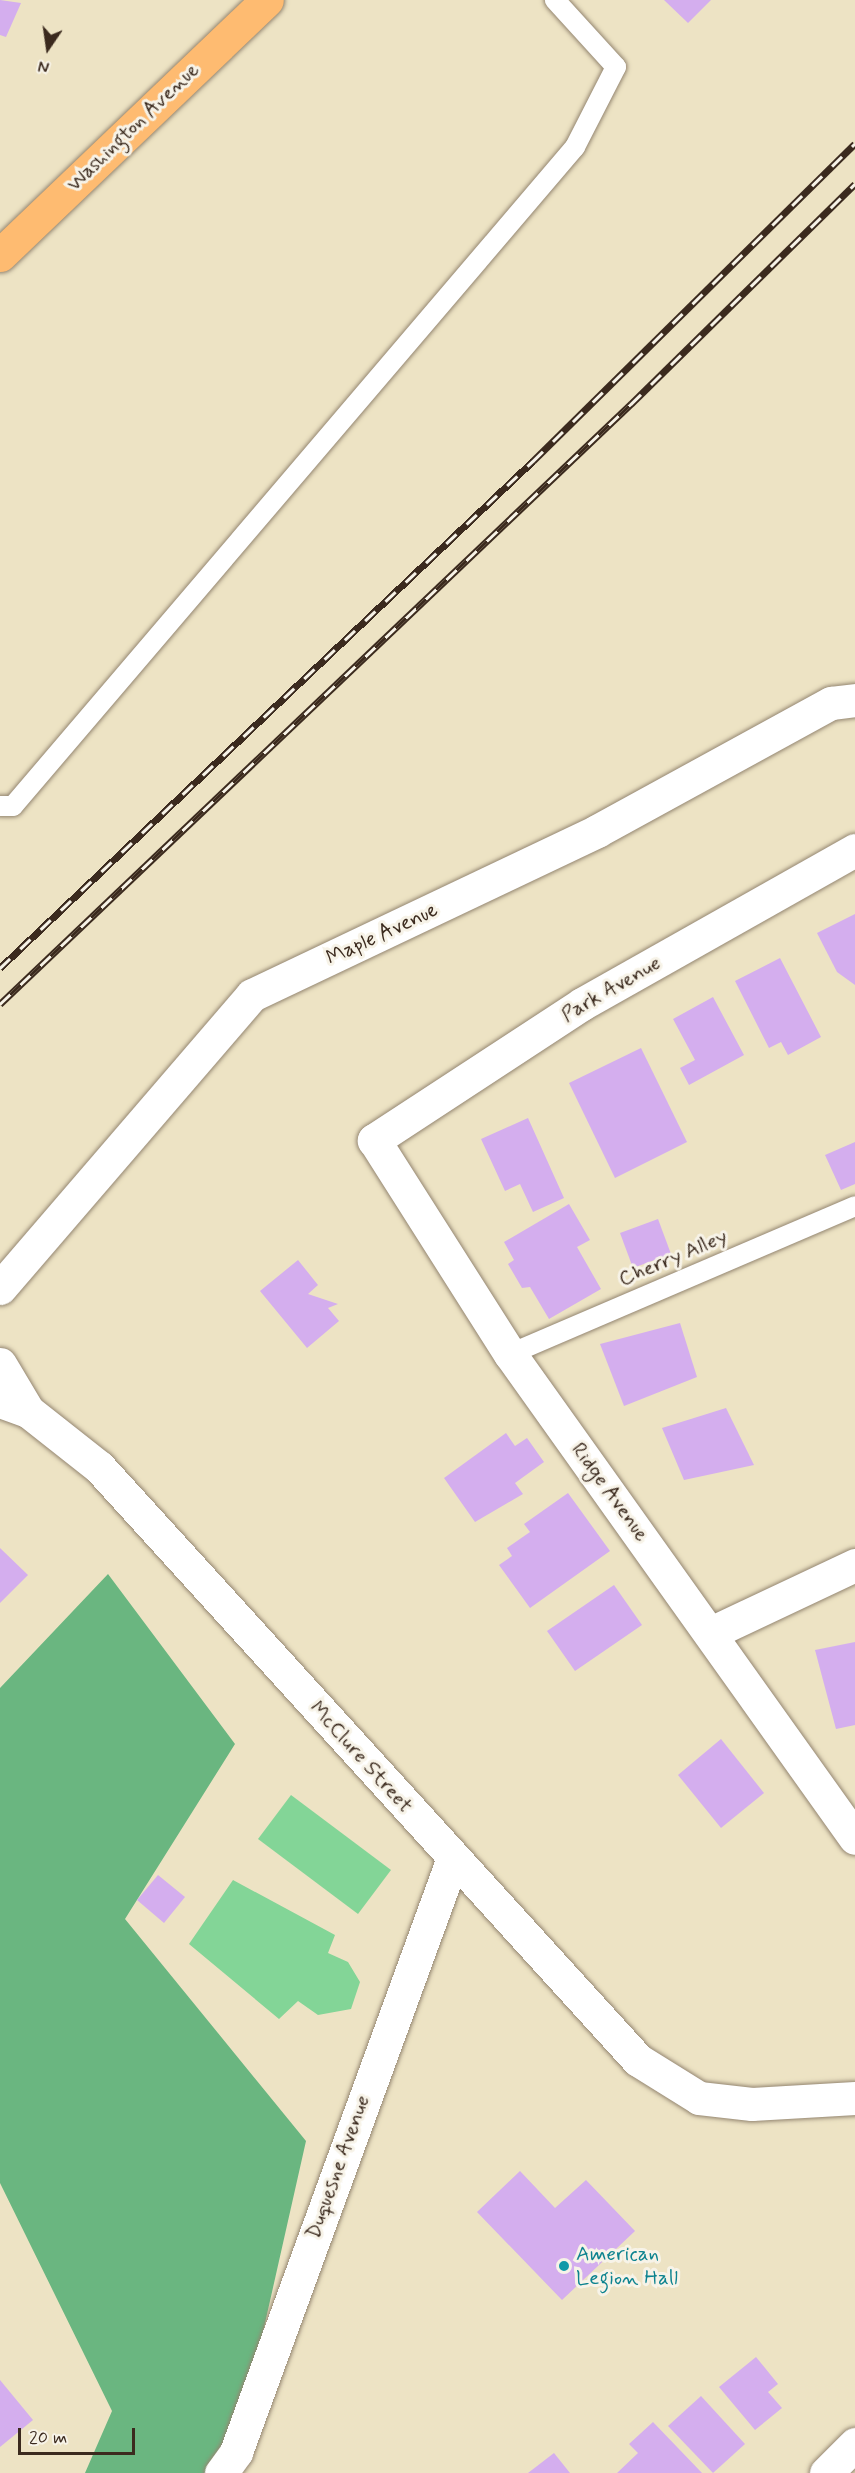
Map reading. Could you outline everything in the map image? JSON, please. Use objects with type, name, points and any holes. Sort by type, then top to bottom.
[{"type":"main road","name":"Washington Avenue","points":[[0,255],[267,0]]},
{"type":"street","name":"Maple Avenue","points":[[0,1288],[252,995],[597,831],[831,703],[855,700]]},
{"type":"street","name":"Park Avenue","points":[[374,1140],[582,1004],[855,850]]},
{"type":"street","name":"Ridge Avenue","points":[[374,1140],[510,1354],[855,1838]]},
{"type":"street","name":"McClure Street","points":[[0,1364],[14,1406],[99,1467],[638,2060],[699,2098],[752,2104],[855,2098]]},
{"type":"street","points":[[711,1633],[855,1565]]},
{"type":"street","name":"Duquesne Avenue","points":[[221,2473],[236,2452],[453,1858]]},
{"type":"street","points":[[826,2473],[855,2444]]},
{"type":"lane","points":[[0,806],[13,806],[575,147],[616,66],[555,0]]},
{"type":"lane","name":"Cherry Alley","points":[[510,1354],[855,1206]]},
{"type":"green space","points":[[108,1574],[235,1744],[125,1919],[306,2141],[236,2452],[217,2473],[85,2473],[112,2411],[0,2183],[0,1688]]},
{"type":"green space","points":[[291,1795],[391,1870],[358,1914],[258,1839]]},
{"type":"green space","points":[[233,1880],[335,1935],[328,1953],[348,1962],[360,1982],[351,2009],[318,2015],[298,2001],[279,2019],[189,1944]]},
{"type":"building","points":[[0,0],[21,3],[6,37],[0,35]]},
{"type":"building","points":[[664,0],[711,0],[688,23]]},
{"type":"building","points":[[855,914],[855,985],[837,972],[817,933]]},
{"type":"building","points":[[780,958],[821,1037],[788,1055],[781,1042],[769,1048],[735,981]]},
{"type":"building","points":[[713,997],[744,1055],[689,1085],[680,1068],[695,1060],[673,1019]]},
{"type":"building","points":[[641,1048],[687,1142],[615,1178],[569,1083]]},
{"type":"building","points":[[528,1118],[564,1198],[533,1212],[520,1184],[505,1191],[481,1139]]},
{"type":"building","points":[[855,1142],[855,1184],[841,1190],[825,1155]]},
{"type":"building","points":[[569,1204],[590,1240],[577,1247],[601,1289],[549,1319],[530,1287],[522,1288],[508,1264],[514,1260],[504,1242]]},
{"type":"building","points":[[658,1219],[671,1254],[633,1268],[620,1233]]},
{"type":"building","points":[[298,1260],[318,1285],[308,1294],[338,1304],[328,1308],[339,1321],[307,1348],[260,1291]]},
{"type":"building","points":[[680,1323],[697,1377],[624,1406],[600,1344]]},
{"type":"building","points":[[726,1408],[754,1465],[684,1480],[662,1428]]},
{"type":"building","points":[[506,1433],[515,1446],[527,1438],[544,1462],[515,1483],[523,1494],[475,1522],[444,1478]]},
{"type":"building","points":[[568,1493],[610,1551],[530,1608],[499,1565],[512,1556],[507,1548],[530,1532],[524,1524]]},
{"type":"building","points":[[0,1548],[28,1575],[0,1603]]},
{"type":"building","points":[[614,1585],[642,1625],[575,1671],[547,1631]]},
{"type":"building","points":[[855,1642],[855,1725],[836,1729],[815,1650]]},
{"type":"building","points":[[721,1739],[764,1793],[721,1828],[678,1775]]},
{"type":"building","points":[[158,1875],[185,1897],[164,1923],[137,1900]]},
{"type":"building","name":"American Legion Hall","points":[[520,2171],[555,2208],[586,2180],[635,2231],[562,2300],[477,2212]]},
{"type":"building","points":[[756,2357],[778,2384],[768,2392],[782,2408],[755,2430],[719,2387]]},
{"type":"building","points":[[0,2380],[33,2420],[0,2447]]},
{"type":"building","points":[[701,2396],[745,2444],[713,2473],[668,2426]]},
{"type":"building","points":[[653,2422],[702,2473],[617,2473],[638,2453],[629,2444]]},
{"type":"building","points":[[554,2453],[570,2473],[528,2473]]},
{"type":"railway","points":[[0,968],[533,461],[855,144]]},
{"type":"railway","points":[[0,1004],[631,404],[855,184]]},
{"type":"place","name":"American Legion Hall","points":[[564,2266]]}]
